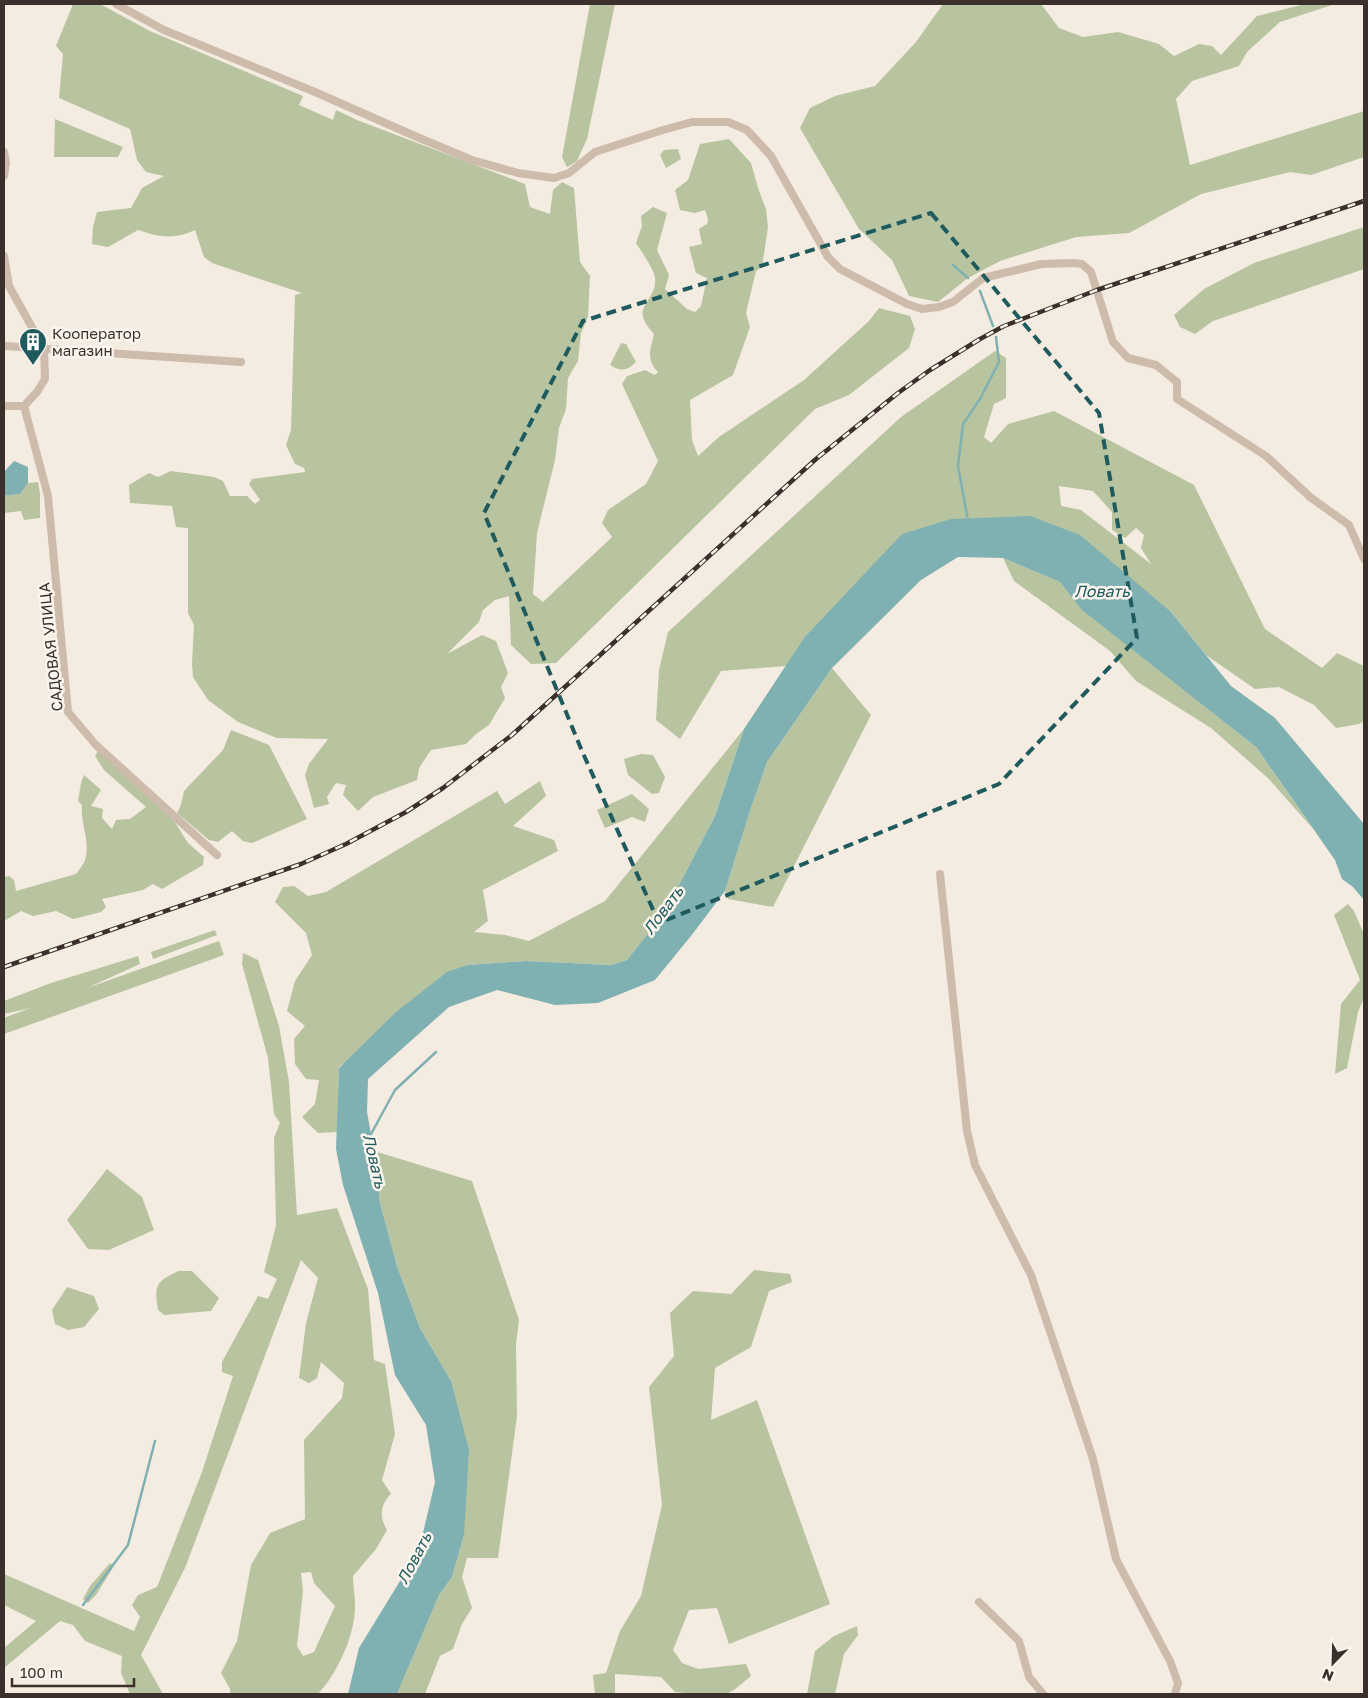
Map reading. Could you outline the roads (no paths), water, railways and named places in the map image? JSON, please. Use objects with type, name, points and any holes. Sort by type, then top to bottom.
[{"type":"street","points":[[116,4],[164,30],[315,92],[416,137],[472,160],[518,173],[554,178],[569,173],[595,152],[663,130],[692,122],[728,122],[748,130],[771,156],[828,257],[840,269],[907,304],[922,309],[940,307],[953,302],[983,278],[1041,264],[1082,264],[1091,272],[1112,342],[1128,358],[1156,365],[1178,382],[1177,399],[1266,456],[1310,497],[1349,525],[1364,560]]},
{"type":"street","points":[[4,152],[6,162],[4,176]]},
{"type":"street","points":[[4,256],[9,286],[44,349],[46,379],[24,406],[4,406]]},
{"type":"street","points":[[4,346],[241,362]]},
{"type":"street","name":"САДОВАЯ УЛИЦА","points":[[24,406],[48,496],[68,712],[96,746],[217,855]]},
{"type":"street","points":[[940,874],[967,1131],[975,1165],[1030,1275],[1093,1459],[1116,1559],[1170,1661],[1178,1683],[1175,1694]]},
{"type":"street","points":[[979,1602],[1020,1641],[1029,1678],[1043,1694]]},
{"type":"water","points":[[14,461],[28,467],[28,483],[20,494],[4,496],[4,472]]},
{"type":"water","name":"Ловать","points":[[1030,516],[1080,535],[1171,612],[1231,686],[1275,718],[1364,824],[1364,900],[1353,887],[1342,879],[1335,860],[1256,747],[1082,610],[1060,582],[1003,558],[958,557],[921,580],[832,668],[767,762],[725,891],[655,980],[598,1003],[555,1005],[497,990],[449,1007],[368,1079],[367,1112],[380,1203],[397,1266],[420,1328],[451,1381],[469,1450],[464,1535],[452,1577],[439,1595],[397,1694],[348,1694],[359,1648],[419,1550],[435,1482],[426,1425],[395,1375],[378,1293],[343,1185],[336,1149],[339,1068],[395,1013],[447,972],[468,965],[526,961],[611,965],[627,960],[665,912],[715,816],[744,729],[804,638],[902,534],[951,519]]},
{"type":"waterway","points":[[953,265],[968,278]]},
{"type":"waterway","points":[[980,291],[993,326]]},
{"type":"waterway","points":[[968,521],[958,466],[963,424],[980,399],[999,362],[996,337]]},
{"type":"waterway","points":[[370,1136],[395,1090],[436,1052]]},
{"type":"waterway","points":[[83,1605],[128,1545],[155,1441]]},
{"type":"railway","points":[[4,967],[301,864],[346,844],[406,812],[443,788],[512,735],[816,459],[898,393],[930,370],[980,339],[1004,326],[1097,290],[1364,201]]},
{"type":"place","name":"Кооператор магазин","points":[[33,366]]}]
